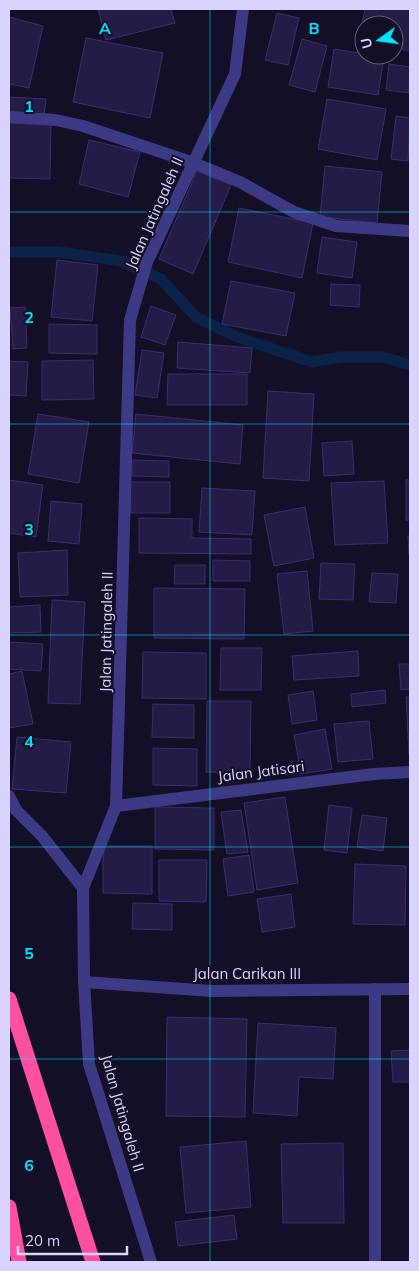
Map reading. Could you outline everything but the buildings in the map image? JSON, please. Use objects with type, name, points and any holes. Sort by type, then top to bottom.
[{"type":"highway","points":[[9,999],[93,1262]]},
{"type":"highway","points":[[9,1207],[19,1262]]},
{"type":"street","name":"Jalan Jatingaleh II","points":[[150,1262],[89,1064],[84,982],[83,888],[116,806],[130,320],[147,262],[235,74],[243,9]]},
{"type":"street","points":[[9,118],[56,120],[83,126],[194,163],[240,182],[294,212],[322,222],[361,230],[410,231]]},
{"type":"street","name":"Jalan Jatisari","points":[[116,806],[374,774],[410,772]]},
{"type":"street","points":[[9,796],[16,810],[42,836],[83,888]]},
{"type":"street","name":"Jalan Carikan III","points":[[84,982],[212,991],[410,990]]},
{"type":"street","points":[[374,989],[375,1262]]},
{"type":"waterway","points":[[9,252],[59,252],[121,261],[161,279],[196,317],[237,337],[312,362],[340,357],[383,357],[410,365]]}]
